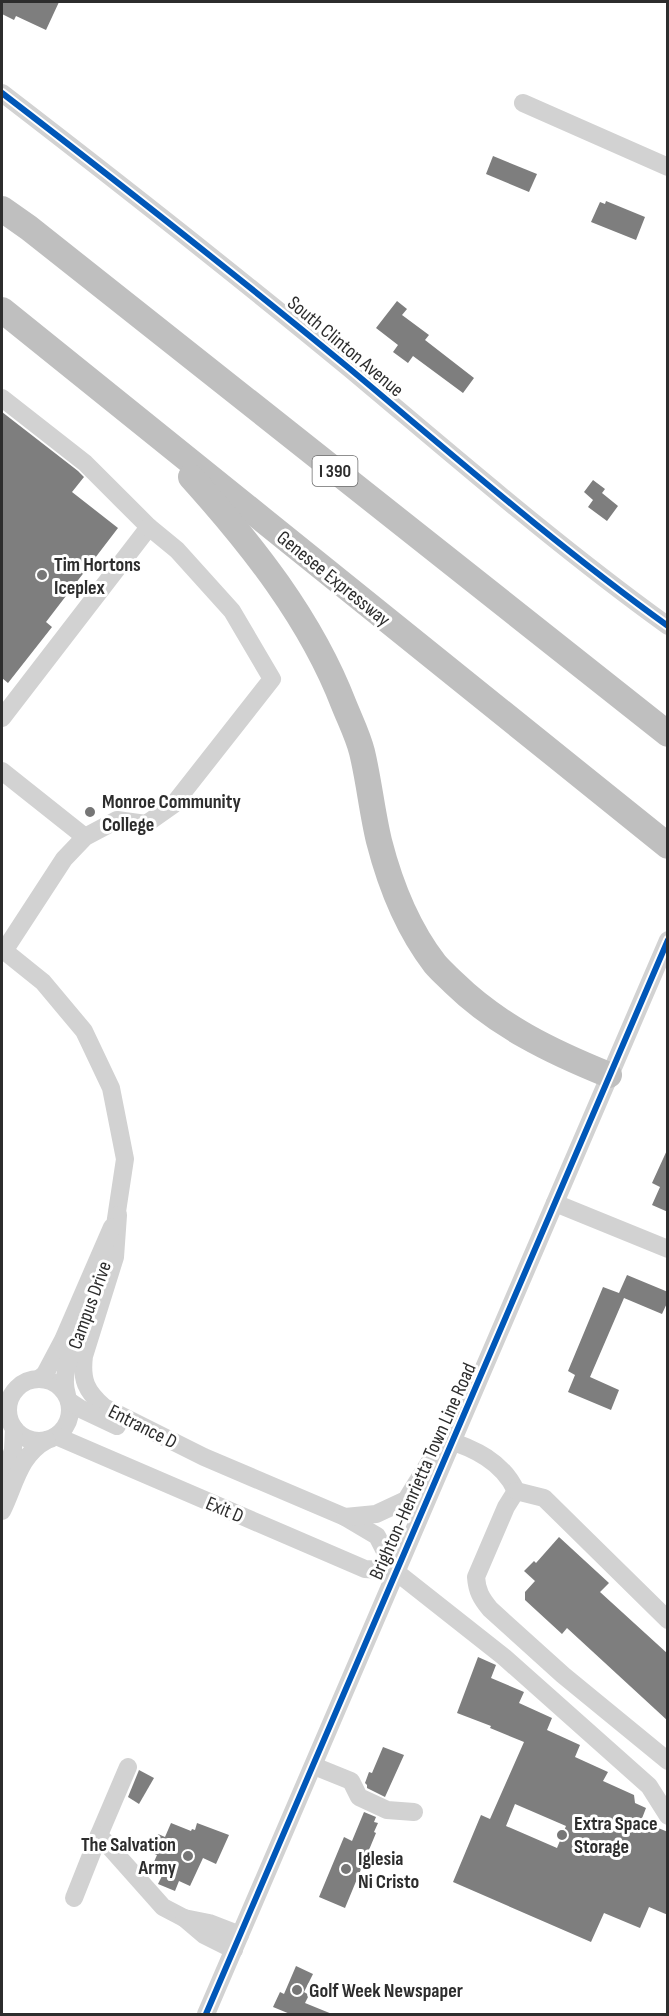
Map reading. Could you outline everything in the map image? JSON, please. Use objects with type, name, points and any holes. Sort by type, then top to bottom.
[{"type":"highway","name":"I 390","points":[[2,209],[38,235],[668,735]]},
{"type":"highway","name":"Genesee Expressway","points":[[2,310],[668,846]]},
{"type":"highway","points":[[133,416],[192,479],[237,532],[278,583],[305,625],[343,702],[362,751],[379,843],[396,895],[415,932],[436,965],[479,1007],[501,1022],[566,1058],[609,1076]]},
{"type":"street","name":"South Clinton Avenue","points":[[2,93],[182,232],[473,473],[587,565],[668,626]]},
{"type":"street","points":[[523,103],[668,167]]},
{"type":"street","points":[[2,398],[85,463],[149,527],[177,550],[232,611],[272,679],[173,805],[146,824],[117,820],[85,837],[64,859],[3,950]]},
{"type":"street","points":[[2,718],[149,527]]},
{"type":"street","points":[[2,771],[85,837]]},
{"type":"street","name":"Brighton-Henrietta Town Line Road","points":[[206,2014],[314,1766],[448,1440],[473,1396],[668,940]]},
{"type":"street","name":"Campus Drive","points":[[3,950],[43,982],[84,1031],[111,1088],[125,1159],[118,1215],[105,1262],[66,1369],[64,1386],[68,1398]]},
{"type":"street","points":[[555,1203],[668,1249]]},
{"type":"street","name":"Campus Drive","points":[[39,1379],[45,1374],[63,1340],[118,1215]]},
{"type":"street","name":"Entrance D","points":[[118,1215],[115,1257],[84,1356],[82,1371],[90,1395],[104,1407],[204,1456],[345,1517],[377,1536],[395,1572]]},
{"type":"street","points":[[2,1484],[13,1450],[14,1428],[8,1414],[8,1404],[12,1394],[29,1380],[49,1380],[58,1385],[68,1398],[71,1411],[69,1421],[52,1438],[36,1446],[25,1459],[2,1511]]},
{"type":"street","name":"Entrance D","points":[[68,1398],[101,1419],[146,1438],[204,1456]]},
{"type":"street","points":[[14,1428],[27,1439],[37,1442],[52,1438]]},
{"type":"street","name":"Exit D","points":[[52,1438],[365,1569],[395,1572]]},
{"type":"street","points":[[448,1440],[484,1456],[499,1466],[511,1480],[516,1491]]},
{"type":"street","name":"Entrance D","points":[[345,1517],[376,1514],[406,1500],[448,1440]]},
{"type":"street","points":[[516,1491],[544,1498],[668,1620]]},
{"type":"street","points":[[516,1491],[506,1507],[476,1577],[481,1598],[563,1675],[668,1761]]},
{"type":"street","points":[[395,1572],[504,1657],[649,1786],[668,1816]]},
{"type":"street","points":[[314,1766],[351,1781],[359,1797],[387,1810],[414,1812]]},
{"type":"street","points":[[74,1898],[128,1767]]},
{"type":"street","points":[[99,1835],[163,1906],[184,1918],[204,1935],[237,1942]]},
{"type":"building","points":[[2,2],[59,2],[46,30],[16,16],[14,20],[2,14]]},
{"type":"building","points":[[493,156],[537,174],[529,192],[486,174]]},
{"type":"building","points":[[606,201],[645,217],[636,240],[591,222],[600,202],[605,204]]},
{"type":"building","points":[[397,301],[407,309],[402,315],[429,335],[425,340],[474,378],[463,393],[413,356],[408,363],[393,352],[398,345],[376,328]]},
{"type":"building","name":"Tim Hortons Iceplex","points":[[2,412],[84,477],[72,492],[118,528],[46,622],[52,627],[8,683],[2,678]]},
{"type":"building","points":[[593,480],[605,489],[602,493],[618,506],[607,521],[588,507],[593,500],[584,492]]},
{"type":"building","points":[[668,1148],[668,1212],[652,1205],[660,1187],[652,1183]]},
{"type":"building","points":[[627,1275],[668,1292],[668,1301],[662,1314],[624,1298],[590,1377],[619,1390],[611,1410],[568,1392],[575,1375],[568,1371],[603,1287],[619,1293]]},
{"type":"building","points":[[559,1537],[609,1583],[600,1592],[668,1654],[668,1721],[567,1628],[562,1634],[525,1600],[525,1592],[535,1581],[524,1571],[534,1561],[536,1563]]},
{"type":"building","points":[[478,1657],[496,1665],[491,1678],[524,1692],[519,1703],[552,1718],[547,1730],[580,1745],[575,1757],[608,1772],[603,1781],[634,1795],[635,1803],[646,1808],[641,1821],[668,1832],[668,1915],[649,1907],[640,1928],[604,1913],[591,1942],[453,1882],[481,1815],[490,1819],[524,1742],[457,1713]],"holes":[[[515,1804],[566,1826],[557,1848],[506,1826]]]},
{"type":"building","points":[[383,1747],[404,1755],[385,1797],[367,1788],[365,1783]]},
{"type":"building","points":[[139,1770],[154,1778],[139,1804],[128,1797]]},
{"type":"building","name":"Iglesia Ni Cristo","points":[[364,1812],[376,1817],[374,1822],[378,1823],[345,1908],[319,1897],[344,1837],[352,1841]]},
{"type":"building","name":"The Salvation Army","points":[[171,1823],[191,1831],[195,1830],[197,1823],[229,1835],[216,1864],[203,1858],[190,1886],[179,1881],[175,1891],[158,1884],[162,1876],[150,1871],[157,1855],[150,1852],[158,1834],[165,1837]]},
{"type":"building","name":"Golf Week Newspaper","points":[[296,1966],[313,1974],[304,1992],[309,1995],[305,2003],[332,2014],[290,2014],[273,2007],[280,1992],[284,1994]]},
{"type":"cycle path","points":[[2,93],[264,299],[546,532],[668,626]]},
{"type":"cycle path","points":[[206,2014],[668,940]]},
{"type":"place","name":"Tim Hortons Iceplex","points":[[42,575]]},
{"type":"place","name":"Monroe Community College","points":[[90,812]]},
{"type":"place","name":"Extra Space Storage","points":[[562,1835]]},
{"type":"place","name":"The Salvation Army","points":[[188,1856]]},
{"type":"place","name":"Iglesia Ni Cristo","points":[[346,1869]]},
{"type":"place","name":"Golf Week Newspaper","points":[[297,1990]]}]
